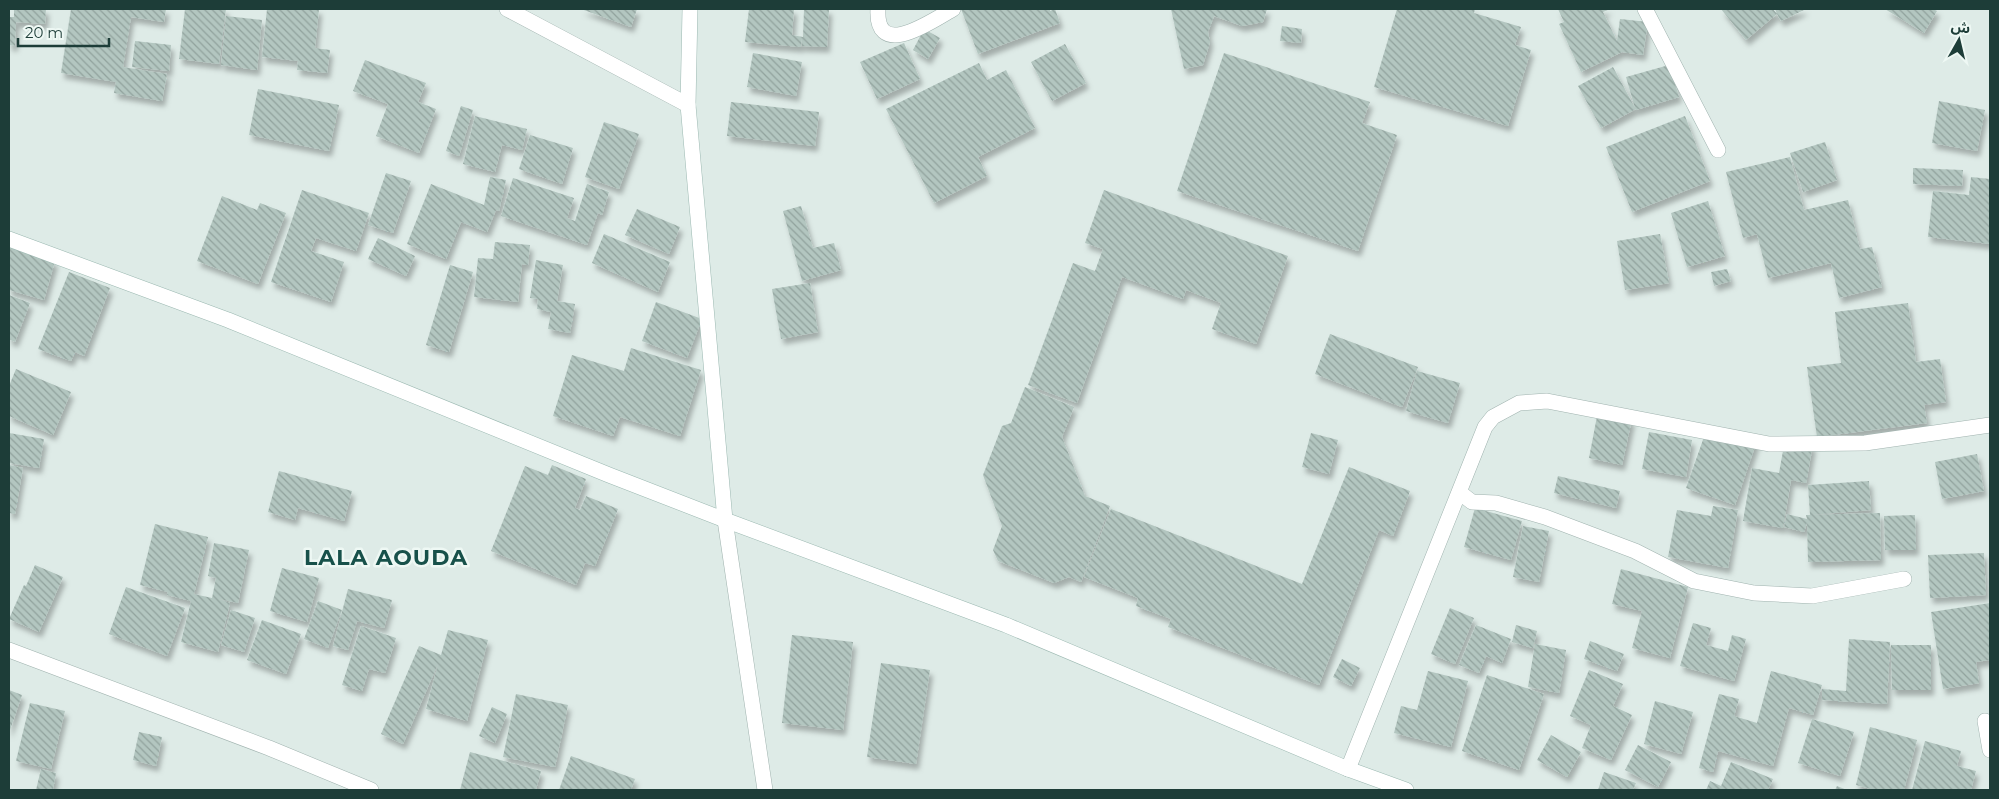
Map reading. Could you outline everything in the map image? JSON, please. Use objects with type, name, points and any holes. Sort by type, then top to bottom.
[{"type":"street","points":[[507,9],[688,105]]},
{"type":"street","points":[[690,9],[688,105],[725,520],[765,790]]},
{"type":"street","points":[[878,9],[878,22],[881,29],[886,34],[898,35],[913,31],[953,9]]},
{"type":"street","points":[[1645,9],[1718,150]]},
{"type":"street","points":[[9,239],[228,320],[609,475],[725,520],[1006,625],[1348,769],[1406,790]]},
{"type":"street","points":[[1348,769],[1485,427],[1493,416],[1519,403],[1547,401],[1769,444],[1866,443],[1990,425]]},
{"type":"street","points":[[1459,492],[1472,502],[1496,503],[1545,517],[1635,551],[1694,581],[1754,593],[1812,596],[1904,579]]},
{"type":"street","points":[[9,650],[269,748],[371,790]]},
{"type":"street","points":[[1985,721],[1990,750]]},
{"type":"building","points":[[14,9],[46,9],[45,24],[16,22],[15,46],[9,45],[9,17],[14,17]]},
{"type":"building","points":[[71,9],[166,9],[164,22],[131,17],[123,67],[167,74],[162,101],[114,93],[116,82],[61,73]]},
{"type":"building","points":[[185,9],[226,9],[219,64],[179,59]]},
{"type":"building","points":[[267,9],[319,9],[315,48],[330,50],[327,73],[297,70],[298,61],[262,57]]},
{"type":"building","points":[[581,9],[637,9],[631,27]]},
{"type":"building","points":[[749,9],[794,9],[792,35],[803,37],[804,9],[829,9],[827,47],[802,46],[802,39],[801,47],[745,42]]},
{"type":"building","points":[[961,9],[1050,9],[1050,11],[1055,9],[1060,23],[978,54]]},
{"type":"building","points":[[1171,9],[1267,9],[1263,22],[1242,26],[1214,16],[1208,32],[1210,42],[1203,65],[1184,69]]},
{"type":"building","points":[[1397,9],[1475,9],[1474,13],[1521,27],[1515,45],[1531,50],[1508,126],[1374,87]]},
{"type":"building","points":[[1558,9],[1610,9],[1603,12],[1617,41],[1620,19],[1648,22],[1643,55],[1622,52],[1581,72],[1559,24],[1564,22]]},
{"type":"building","points":[[1721,9],[1773,9],[1777,14],[1746,40]]},
{"type":"building","points":[[1775,9],[1806,9],[1781,21]]},
{"type":"building","points":[[1885,9],[1933,9],[1937,11],[1924,33]]},
{"type":"building","points":[[226,16],[262,20],[257,70],[221,65]]},
{"type":"building","points":[[1282,26],[1302,29],[1301,43],[1280,41]]},
{"type":"building","points":[[924,29],[940,38],[928,59],[913,50]]},
{"type":"building","points":[[135,41],[171,45],[169,71],[132,67]]},
{"type":"building","points":[[904,43],[920,79],[877,99],[860,62]]},
{"type":"building","points":[[1065,44],[1086,83],[1052,101],[1031,62]]},
{"type":"building","points":[[753,53],[802,62],[796,96],[747,87]]},
{"type":"building","points":[[1224,53],[1370,102],[1362,123],[1397,135],[1358,251],[1177,191]]},
{"type":"building","points":[[365,60],[426,83],[418,102],[436,109],[419,153],[376,136],[388,104],[353,91]]},
{"type":"building","points":[[979,63],[987,80],[1006,70],[1035,128],[978,157],[987,176],[934,203],[886,109]]},
{"type":"building","points":[[1669,65],[1679,97],[1636,109],[1601,128],[1578,86],[1613,67],[1635,108],[1626,77]]},
{"type":"building","points":[[258,89],[339,105],[329,151],[249,135]]},
{"type":"building","points":[[1939,101],[1985,110],[1977,151],[1932,143]]},
{"type":"building","points":[[731,102],[819,112],[815,146],[727,136]]},
{"type":"building","points":[[461,106],[473,110],[459,156],[446,151]]},
{"type":"building","points":[[475,116],[527,129],[522,150],[502,145],[495,172],[463,164]]},
{"type":"building","points":[[1685,116],[1710,181],[1632,212],[1606,147]]},
{"type":"building","points":[[604,122],[639,134],[619,189],[585,177]]},
{"type":"building","points":[[530,135],[573,148],[562,184],[519,169]]},
{"type":"building","points":[[1825,142],[1837,180],[1803,192],[1790,153]]},
{"type":"building","points":[[1790,157],[1804,210],[1848,200],[1860,249],[1872,247],[1882,287],[1839,298],[1831,263],[1768,278],[1757,234],[1743,238],[1726,172]]},
{"type":"building","points":[[1913,168],[1963,170],[1962,186],[1913,184]]},
{"type":"building","points":[[386,173],[411,181],[393,233],[368,225]]},
{"type":"building","points":[[490,177],[506,180],[499,211],[496,210],[487,232],[461,222],[446,259],[407,244],[431,184],[484,205]]},
{"type":"building","points":[[1971,177],[1990,179],[1990,244],[1928,237],[1933,191],[1969,195]]},
{"type":"building","points":[[513,178],[574,198],[567,218],[575,221],[587,184],[609,192],[602,215],[598,213],[587,245],[501,216]]},
{"type":"building","points":[[302,190],[369,213],[356,251],[316,238],[311,251],[344,262],[331,302],[271,282]]},
{"type":"building","points":[[1104,190],[1288,256],[1256,344],[1212,329],[1221,303],[1186,290],[1183,299],[1122,277],[1077,403],[1028,385],[1073,263],[1095,271],[1103,249],[1085,243]]},
{"type":"building","points":[[222,196],[257,210],[260,203],[286,213],[258,284],[197,261]]},
{"type":"building","points":[[1708,201],[1725,256],[1687,267],[1671,213]]},
{"type":"building","points":[[801,206],[813,248],[834,243],[841,270],[802,281],[783,211]]},
{"type":"building","points":[[637,209],[680,227],[669,254],[625,235]]},
{"type":"building","points":[[604,234],[670,262],[658,292],[592,263]]},
{"type":"building","points":[[1660,234],[1669,283],[1625,290],[1617,241]]},
{"type":"building","points":[[378,238],[415,256],[406,276],[368,259]]},
{"type":"building","points":[[495,242],[530,245],[528,265],[522,264],[518,302],[474,297],[478,258],[493,259]]},
{"type":"building","points":[[9,247],[55,261],[44,300],[9,290]]},
{"type":"building","points":[[536,260],[563,265],[557,301],[575,304],[570,333],[548,329],[551,312],[537,309],[538,299],[530,298]]},
{"type":"building","points":[[450,265],[473,272],[449,352],[426,345]]},
{"type":"building","points":[[1727,269],[1731,281],[1714,286],[1711,272]]},
{"type":"building","points":[[69,272],[110,288],[84,356],[75,352],[71,361],[38,349]]},
{"type":"building","points":[[810,283],[818,332],[781,339],[772,289]]},
{"type":"building","points":[[9,295],[30,303],[15,342],[9,339]]},
{"type":"building","points":[[656,302],[702,319],[687,358],[642,341]]},
{"type":"building","points":[[1908,303],[1916,362],[1940,359],[1946,402],[1924,405],[1927,423],[1817,437],[1807,367],[1841,363],[1835,312]]},
{"type":"building","points":[[1330,334],[1418,367],[1402,407],[1315,374]]},
{"type":"building","points":[[631,348],[701,370],[680,436],[620,417],[613,436],[553,416],[572,355],[624,371]]},
{"type":"building","points":[[16,369],[71,392],[53,435],[9,416],[9,386]]},
{"type":"building","points":[[1417,371],[1460,383],[1448,423],[1406,411]]},
{"type":"building","points":[[1025,387],[1074,407],[1062,437],[1085,496],[1110,506],[1081,582],[1069,577],[1054,583],[998,561],[993,550],[1002,526],[983,475],[1002,426],[1011,423]]},
{"type":"building","points":[[1598,411],[1632,419],[1622,465],[1589,458]]},
{"type":"building","points":[[1728,428],[1758,438],[1735,505],[1686,488],[1705,434],[1724,440]]},
{"type":"building","points":[[1649,432],[1692,440],[1686,477],[1642,469]]},
{"type":"building","points":[[9,433],[44,439],[39,468],[9,463]]},
{"type":"building","points":[[1311,433],[1338,440],[1329,474],[1302,467]]},
{"type":"building","points":[[1785,440],[1813,445],[1806,483],[1791,480],[1783,528],[1743,521],[1752,468],[1779,473]]},
{"type":"building","points":[[1977,454],[1984,491],[1942,499],[1935,462]]},
{"type":"building","points":[[9,465],[23,468],[15,514],[9,513]]},
{"type":"building","points":[[552,465],[586,479],[575,508],[580,510],[586,496],[618,509],[595,566],[585,563],[576,585],[491,551],[525,466],[548,475]]},
{"type":"building","points":[[1349,467],[1410,491],[1393,536],[1379,530],[1319,685],[1168,627],[1171,619],[1136,606],[1138,598],[1084,577],[1111,509],[1302,584]]},
{"type":"building","points":[[279,471],[352,491],[344,521],[298,508],[295,520],[268,512]]},
{"type":"building","points":[[1558,476],[1620,491],[1616,508],[1554,493]]},
{"type":"building","points":[[1869,481],[1871,510],[1810,515],[1808,485]]},
{"type":"building","points":[[1713,506],[1738,510],[1728,568],[1668,557],[1677,510],[1711,516]]},
{"type":"building","points":[[1475,508],[1522,521],[1511,560],[1464,547]]},
{"type":"building","points":[[1880,513],[1881,560],[1808,562],[1807,523],[1804,532],[1784,527],[1787,514],[1807,519],[1806,515]]},
{"type":"building","points":[[1915,515],[1916,550],[1885,550],[1884,516]]},
{"type":"building","points":[[155,524],[208,537],[194,594],[212,598],[216,578],[208,576],[214,543],[249,550],[238,603],[219,599],[230,603],[218,652],[181,642],[191,601],[167,595],[168,592],[140,585]]},
{"type":"building","points":[[1523,526],[1549,531],[1539,582],[1513,577]]},
{"type":"building","points":[[1984,553],[1986,595],[1930,598],[1928,555]]},
{"type":"building","points":[[35,565],[63,577],[39,632],[9,619]]},
{"type":"building","points":[[282,568],[319,578],[307,622],[270,611]]},
{"type":"building","points":[[1621,569],[1688,587],[1670,658],[1632,648],[1642,611],[1612,604]]},
{"type":"building","points":[[126,587],[185,608],[167,656],[109,634]]},
{"type":"building","points":[[348,589],[392,600],[384,628],[357,621],[348,650],[333,646]]},
{"type":"building","points":[[318,601],[342,610],[328,648],[304,639]]},
{"type":"building","points":[[1990,603],[1990,660],[1976,662],[1979,683],[1943,689],[1931,612]]},
{"type":"building","points":[[1450,608],[1474,618],[1455,664],[1431,654]]},
{"type":"building","points":[[231,610],[255,618],[244,652],[221,645]]},
{"type":"building","points":[[262,620],[301,634],[286,674],[247,660]]},
{"type":"building","points":[[1693,623],[1711,628],[1706,645],[1728,651],[1732,635],[1746,639],[1734,681],[1680,666]]},
{"type":"building","points":[[1476,625],[1511,639],[1502,663],[1486,656],[1479,673],[1459,665]]},
{"type":"building","points":[[1516,625],[1537,631],[1533,648],[1512,642]]},
{"type":"building","points":[[361,626],[396,638],[385,673],[369,669],[362,691],[342,685]]},
{"type":"building","points":[[448,630],[488,640],[467,721],[426,709],[438,664],[403,744],[381,734],[419,646],[441,655]]},
{"type":"building","points":[[792,635],[853,642],[843,730],[782,723]]},
{"type":"building","points":[[1849,639],[1890,642],[1887,704],[1822,700],[1822,689],[1846,691]]},
{"type":"building","points":[[1590,641],[1624,654],[1617,671],[1584,659]]},
{"type":"building","points":[[1535,644],[1566,650],[1559,693],[1528,687]]},
{"type":"building","points":[[1891,645],[1931,645],[1931,690],[1892,690]]},
{"type":"building","points":[[1342,659],[1360,668],[1351,686],[1333,677]]},
{"type":"building","points":[[881,663],[930,670],[916,764],[867,757]]},
{"type":"building","points":[[1589,670],[1623,684],[1613,706],[1632,715],[1611,760],[1582,748],[1591,725],[1570,716]]},
{"type":"building","points":[[1428,671],[1468,681],[1451,747],[1394,733],[1401,706],[1417,710]]},
{"type":"building","points":[[1771,671],[1822,685],[1813,715],[1789,708],[1773,766],[1718,751],[1713,772],[1699,768],[1719,694],[1739,699],[1734,716],[1757,723]]},
{"type":"building","points":[[1487,675],[1544,694],[1519,770],[1462,751]]},
{"type":"building","points":[[9,690],[22,695],[9,733]]},
{"type":"building","points":[[516,694],[568,705],[555,767],[503,757]]},
{"type":"building","points":[[1655,701],[1693,712],[1681,754],[1644,744]]},
{"type":"building","points":[[30,703],[65,711],[51,769],[16,761]]},
{"type":"building","points":[[492,707],[507,714],[495,743],[479,736]]},
{"type":"building","points":[[1812,719],[1854,732],[1840,776],[1798,763]]},
{"type":"building","points":[[1870,727],[1917,740],[1904,790],[1875,790],[1856,785]]},
{"type":"building","points":[[139,732],[162,737],[156,766],[133,760]]},
{"type":"building","points":[[1551,735],[1581,752],[1567,777],[1537,760]]},
{"type":"building","points":[[1925,741],[1961,751],[1957,766],[1976,771],[1971,790],[1912,790]]},
{"type":"building","points":[[1638,745],[1671,762],[1658,787],[1625,770]]},
{"type":"building","points":[[470,752],[541,771],[536,790],[460,790]]},
{"type":"building","points":[[571,756],[635,779],[631,790],[559,790]]},
{"type":"building","points":[[1731,762],[1773,779],[1768,790],[1706,790],[1710,781],[1721,786]]},
{"type":"building","points":[[41,769],[56,773],[53,790],[36,790]]},
{"type":"building","points":[[1604,772],[1636,783],[1633,790],[1598,790]]},
{"type":"building","points":[[1837,786],[1847,790],[1835,790]]},
{"type":"district","name":"LALA AOUDA","points":[[386,557]]}]
